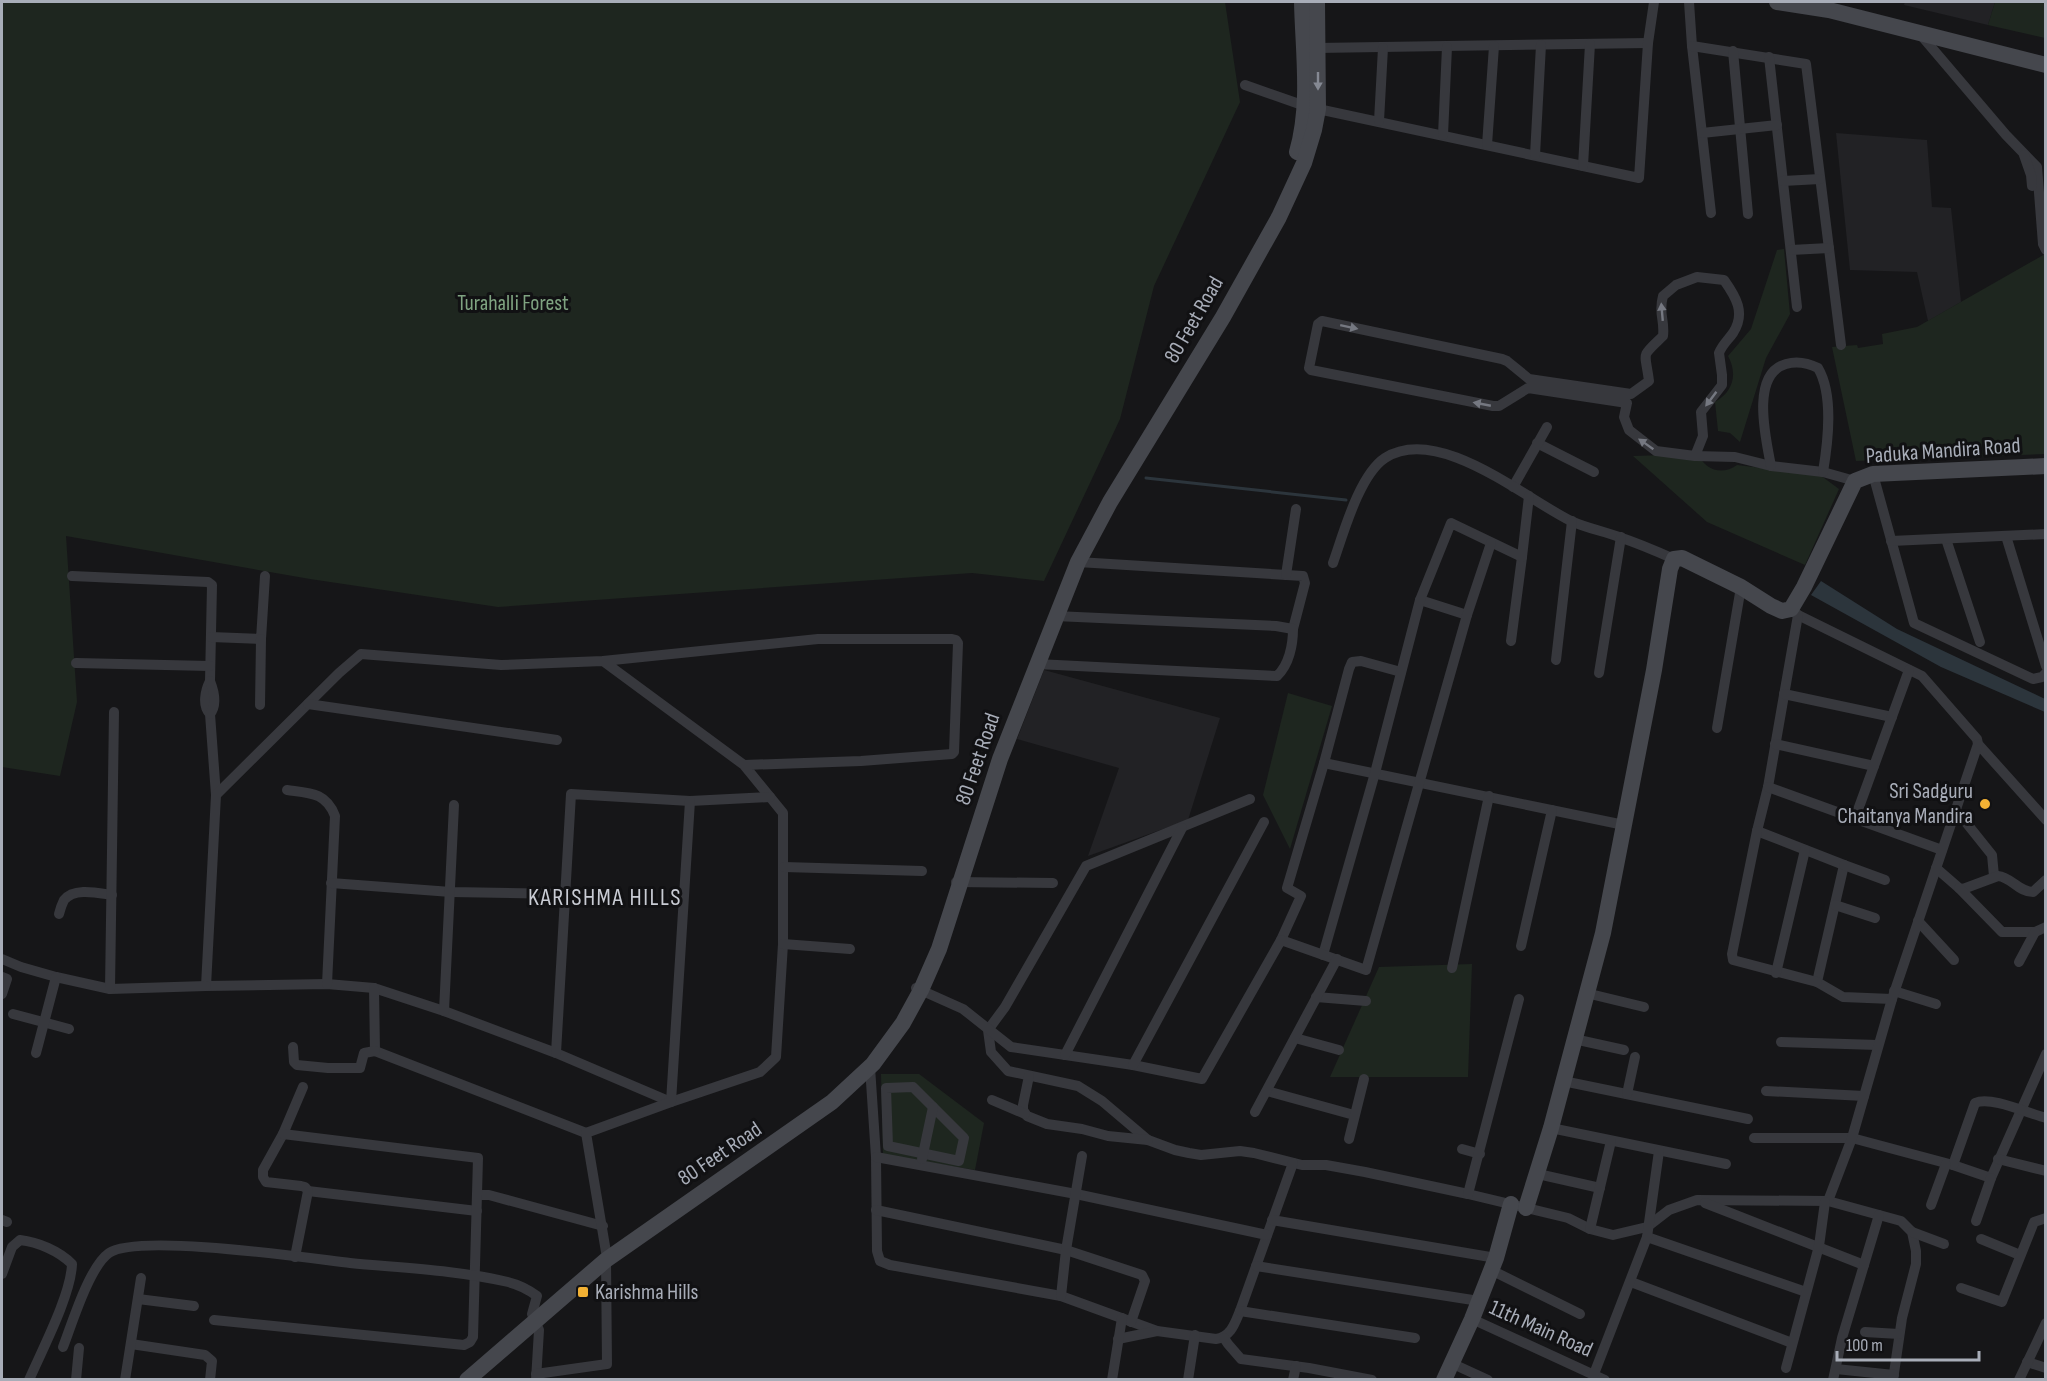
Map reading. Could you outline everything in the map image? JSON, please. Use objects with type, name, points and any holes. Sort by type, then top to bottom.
[{"type":"main road","name":"80 Feet Road","points":[[1302,2],[1311,108]]},
{"type":"main road","name":"80 Feet Road","points":[[606,1256],[814,1116],[848,1089],[870,1067],[903,1023],[918,989],[1036,664],[1078,562],[1100,519],[1223,317],[1273,214],[1295,158],[1311,108],[1317,48],[1317,2]]},
{"type":"main road","points":[[1783,2],[1829,10],[2046,65]]},
{"type":"main road","name":"80 Feet Road","points":[[957,882],[993,757],[1071,559],[1104,498],[1251,260]]},
{"type":"main road","name":"Paduka Mandira Road","points":[[1798,602],[1855,481],[1873,474],[2046,466]]},
{"type":"main road","points":[[1444,1380],[1472,1319],[1518,1206],[1538,1174],[1551,1128],[1603,933],[1654,670],[1670,569],[1674,559],[1682,558],[1782,610],[1798,602]]},
{"type":"main road","name":"80 Feet Road","points":[[457,1380],[606,1256],[828,1097],[878,1047],[918,989]]},
{"type":"main road","name":"80 Feet Road","points":[[467,1380],[534,1318]]},
{"type":"street","points":[[1245,85],[1311,108],[1639,178],[1648,43],[1654,2]]},
{"type":"street","points":[[1689,2],[1711,213]]},
{"type":"street","points":[[1920,34],[2024,155],[2041,166],[2043,254]]},
{"type":"street","points":[[1317,48],[1648,43]]},
{"type":"street","points":[[1583,166],[1590,44]]},
{"type":"street","points":[[1535,155],[1541,45]]},
{"type":"street","points":[[1487,145],[1494,46]]},
{"type":"street","points":[[1692,46],[1806,64],[1841,345]]},
{"type":"street","points":[[1443,135],[1447,47]]},
{"type":"street","points":[[1379,121],[1383,48]]},
{"type":"street","points":[[1733,51],[1748,214]]},
{"type":"street","points":[[1769,57],[1797,307]]},
{"type":"street","points":[[1702,133],[1777,125]]},
{"type":"street","points":[[2024,155],[2031,174],[2043,254]]},
{"type":"street","points":[[1783,181],[1820,179]]},
{"type":"street","points":[[1791,250],[1829,248]]},
{"type":"street","points":[[1613,397],[1631,394],[1649,381],[1645,354],[1649,347],[1663,336],[1664,326],[1660,312],[1662,296],[1676,285],[1697,277],[1724,280],[1736,296],[1739,306],[1738,321],[1719,353],[1722,385],[1701,412],[1703,436],[1695,456]]},
{"type":"street","points":[[1553,387],[1528,388],[1499,406],[1493,406],[1309,368],[1318,324],[1322,321],[1502,359],[1529,379],[1553,387],[1613,397],[1627,403],[1624,417],[1629,430],[1656,451],[1695,456],[1735,457],[1771,466],[1824,472],[1855,481]]},
{"type":"street","points":[[1771,466],[1764,428],[1764,392],[1770,376],[1777,367],[1797,362],[1818,368],[1824,386],[1828,428],[1824,472]]},
{"type":"street","points":[[1513,487],[1547,427]]},
{"type":"street","points":[[1537,443],[1594,472]]},
{"type":"street","points":[[1333,563],[1362,486],[1373,470],[1385,458],[1403,451],[1420,449],[1453,455],[1572,521],[1621,537],[1674,559]]},
{"type":"street","points":[[1873,474],[1914,623],[2033,679],[2042,677],[2046,673]]},
{"type":"street","points":[[1510,640],[1530,496]]},
{"type":"street","points":[[1286,575],[1296,509]]},
{"type":"street","points":[[1556,660],[1572,521]]},
{"type":"street","points":[[1323,955],[1375,773],[1420,600],[1451,523],[1522,557]]},
{"type":"street","points":[[1891,541],[2046,534]]},
{"type":"street","points":[[2006,536],[2046,666]]},
{"type":"street","points":[[1599,673],[1621,537]]},
{"type":"street","points":[[1946,539],[1980,642]]},
{"type":"street","points":[[1281,940],[1366,970],[1467,615],[1491,543]]},
{"type":"street","points":[[1036,664],[1277,676],[1283,670],[1293,640],[1293,629],[1305,579],[1303,576],[1078,562]]},
{"type":"street","points":[[72,576],[208,582],[212,585],[210,681],[206,689],[206,705],[210,714],[216,795],[206,986]]},
{"type":"street","points":[[260,705],[265,576]]},
{"type":"street","points":[[1717,728],[1741,588]]},
{"type":"street","points":[[1420,600],[1467,615]]},
{"type":"street","points":[[1935,1004],[1893,995],[1843,997],[1817,982],[1732,960],[1757,831],[1768,787],[1798,602],[1922,676],[1977,739],[1978,744],[2046,820]]},
{"type":"street","points":[[1055,616],[1276,626],[1293,629]]},
{"type":"street","points":[[211,637],[261,639]]},
{"type":"street","points":[[216,795],[361,654],[501,664],[603,661],[818,639],[956,640],[958,644],[954,752],[952,754],[744,765]]},
{"type":"street","points":[[293,1047],[294,1062],[297,1065],[328,1068],[360,1068],[364,1053],[375,1052],[586,1133],[760,1072],[776,1057],[783,944],[783,813],[744,765],[603,661]]},
{"type":"street","points":[[918,989],[963,1009],[1011,1047],[1133,1065],[1202,1079],[1281,940],[1301,896],[1287,888],[1352,662],[1361,661],[1401,672]]},
{"type":"street","points":[[76,663],[210,666]]},
{"type":"street","points":[[1855,818],[1909,670]]},
{"type":"street","points":[[1784,694],[1892,717]]},
{"type":"street","points":[[308,704],[557,740]]},
{"type":"street","points":[[110,989],[114,712]]},
{"type":"street","points":[[1775,744],[1874,766]]},
{"type":"street","points":[[1786,1368],[1819,1246],[1826,1201],[1852,1138],[1893,995],[1978,744]]},
{"type":"street","points":[[1324,763],[1624,825]]},
{"type":"street","points":[[1768,787],[1942,850]]},
{"type":"street","points":[[287,790],[314,794],[327,800],[335,816],[327,984]]},
{"type":"street","points":[[556,1053],[572,794],[690,801],[770,797]]},
{"type":"street","points":[[1452,968],[1488,796]]},
{"type":"street","points":[[1148,1140],[1102,1101],[1078,1086],[1008,1071],[991,1052],[988,1030],[1005,1007],[1086,866],[1250,799]]},
{"type":"street","points":[[670,1102],[690,801]]},
{"type":"street","points":[[444,1011],[454,805]]},
{"type":"street","points":[[1521,946],[1552,810]]},
{"type":"street","points":[[1956,810],[1992,855],[1994,876]]},
{"type":"street","points":[[1133,1065],[1264,822]]},
{"type":"street","points":[[1065,1055],[1182,828]]},
{"type":"street","points":[[1757,831],[1884,880]]},
{"type":"street","points":[[1776,973],[1804,850]]},
{"type":"street","points":[[1817,982],[1844,866]]},
{"type":"street","points":[[784,867],[922,871]]},
{"type":"street","points":[[1936,868],[2002,932],[2041,929]]},
{"type":"street","points":[[1959,888],[1968,888],[1994,876],[2003,876],[2027,892],[2033,892],[2046,880]]},
{"type":"street","points":[[957,882],[1053,883]]},
{"type":"street","points":[[331,883],[451,892],[566,894]]},
{"type":"street","points":[[59,914],[64,900],[72,894],[83,892],[111,895]]},
{"type":"street","points":[[1835,905],[1875,918]]},
{"type":"street","points":[[1918,921],[1954,960]]},
{"type":"street","points":[[2019,962],[2041,929]]},
{"type":"street","points":[[783,944],[850,950]]},
{"type":"street","points":[[2,958],[21,967],[110,989],[327,984],[375,988],[556,1053],[670,1102]]},
{"type":"street","points":[[1255,1112],[1336,959]]},
{"type":"street","points":[[2,977],[7,980],[2,993]]},
{"type":"street","points":[[36,1053],[56,977]]},
{"type":"street","points":[[375,988],[375,1052]]},
{"type":"street","points":[[1586,993],[1644,1007]]},
{"type":"street","points":[[1316,998],[1366,1001]]},
{"type":"street","points":[[1468,1194],[1518,999]]},
{"type":"street","points":[[13,1014],[69,1029]]},
{"type":"street","points":[[1295,1038],[1339,1050]]},
{"type":"street","points":[[1574,1039],[1624,1050]]},
{"type":"street","points":[[1781,1042],[1878,1046]]},
{"type":"street","points":[[1976,1221],[1998,1158],[2043,1067],[2046,1054]]},
{"type":"street","points":[[1627,1094],[1635,1057]]},
{"type":"street","points":[[870,1067],[876,1157],[877,1251],[880,1261],[890,1265],[1061,1296],[1157,1331],[1216,1340],[1224,1338],[1233,1328],[1293,1163]]},
{"type":"street","points":[[1025,1114],[1023,1105],[1029,1076]]},
{"type":"street","points":[[1349,1139],[1364,1079]]},
{"type":"street","points":[[1563,1081],[1748,1119]]},
{"type":"street","points":[[303,1087],[283,1134],[263,1170],[262,1177],[266,1182],[305,1187],[308,1191],[477,1211]]},
{"type":"street","points":[[913,1087],[964,1138],[959,1161],[924,1154],[888,1146],[886,1088],[913,1087]]},
{"type":"street","points":[[1267,1091],[1354,1114]]},
{"type":"street","points":[[1766,1091],[1864,1096]]},
{"type":"street","points":[[992,1100],[1047,1124],[1120,1139],[1148,1140],[1189,1153],[1201,1155],[1254,1152],[1293,1163],[1336,1166],[1568,1218],[1590,1229],[1613,1235],[1647,1232],[1806,1292]]},
{"type":"street","points":[[1931,1205],[1975,1103],[1978,1101],[1998,1102],[2046,1118]]},
{"type":"street","points":[[921,1166],[933,1107]]},
{"type":"street","points":[[1551,1128],[1725,1164]]},
{"type":"street","points":[[63,1347],[80,1302],[98,1266],[109,1253],[141,1246],[206,1247],[474,1275],[525,1287],[537,1296],[534,1318],[539,1330],[536,1377],[607,1364],[606,1256],[603,1226],[586,1133]]},
{"type":"street","points":[[214,1320],[464,1345],[473,1337],[478,1158],[283,1134]]},
{"type":"street","points":[[1754,1138],[1852,1138],[1991,1178]]},
{"type":"street","points":[[1590,1229],[1611,1141]]},
{"type":"street","points":[[1462,1149],[1480,1154]]},
{"type":"street","points":[[1594,1374],[1631,1282],[1647,1232],[1659,1151]]},
{"type":"street","points":[[1061,1296],[1066,1250],[1082,1156]]},
{"type":"street","points":[[876,1157],[1076,1194],[1267,1235]]},
{"type":"street","points":[[1998,1158],[2046,1171]]},
{"type":"street","points":[[1538,1174],[1600,1188]]},
{"type":"street","points":[[295,1257],[308,1191]]},
{"type":"street","points":[[477,1195],[489,1195],[603,1226]]},
{"type":"street","points":[[1697,1200],[1864,1265]]},
{"type":"street","points":[[1647,1232],[1669,1210],[1697,1200],[1826,1201],[1901,1221],[1912,1232],[1944,1244]]},
{"type":"street","points":[[876,1210],[1066,1250],[1144,1276],[1145,1281],[1118,1340],[1112,1380]]},
{"type":"street","points":[[1879,1215],[1842,1338],[1834,1374],[1894,1377],[1902,1318],[1916,1264],[1912,1232]]},
{"type":"street","points":[[1961,1288],[2002,1302],[2034,1222],[2046,1218]]},
{"type":"street","points":[[1272,1220],[1494,1264],[1580,1314]]},
{"type":"street","points":[[1981,1239],[2020,1255]]},
{"type":"street","points":[[2,1274],[12,1247],[20,1240],[63,1255],[72,1264],[71,1274],[53,1324],[29,1380]]},
{"type":"street","points":[[1256,1266],[1479,1301]]},
{"type":"street","points":[[125,1380],[141,1278]]},
{"type":"street","points":[[1631,1282],[1792,1343]]},
{"type":"street","points":[[138,1299],[195,1306]]},
{"type":"street","points":[[1240,1311],[1415,1338]]},
{"type":"street","name":"11th Main Road","points":[[1472,1319],[1605,1380]]},
{"type":"street","points":[[2019,1380],[2046,1323]]},
{"type":"street","points":[[53,1324],[69,1331]]},
{"type":"street","points":[[1118,1340],[1157,1331]]},
{"type":"street","points":[[1865,1332],[1899,1334]]},
{"type":"street","points":[[1188,1380],[1195,1335]]},
{"type":"street","points":[[1224,1338],[1241,1359],[1372,1380]]},
{"type":"street","points":[[131,1344],[205,1355],[212,1361],[210,1380]]},
{"type":"street","points":[[76,1380],[79,1348]]},
{"type":"street","points":[[2027,1362],[2046,1368]]},
{"type":"street","points":[[1451,1363],[1488,1380]]},
{"type":"street","points":[[1293,1380],[1296,1366]]},
{"type":"shaded area","points":[[1905,2],[1995,2],[1988,25],[1904,5]]},
{"type":"shaded area","points":[[1836,133],[1927,140],[1932,207],[1951,208],[1961,302],[1928,321],[1917,272],[1850,270]]},
{"type":"shaded area","points":[[1821,581],[1897,629],[2045,699],[2045,712],[1941,667],[1811,595]]},
{"type":"shaded area","points":[[1044,670],[1220,718],[1188,820],[1088,856],[1119,768],[1017,739]]},
{"type":"green space","name":"Turahalli Forest","points":[[2,2],[1225,2],[1240,102],[1154,286],[1120,419],[1044,581],[972,573],[498,607],[310,579],[66,536],[77,702],[60,776],[2,767]]},
{"type":"green space","points":[[1995,2],[2045,2],[2045,38],[1988,25]]},
{"type":"green space","points":[[1784,249],[1790,314],[1766,358],[1740,442],[1730,433],[1718,431],[1715,402],[1730,388],[1733,369],[1728,356],[1751,329],[1777,250]]},
{"type":"green space","points":[[2045,254],[2045,454],[1856,461],[1832,347],[1857,345],[1858,348],[1883,344],[1882,334],[1917,327]]},
{"type":"green space","points":[[1698,454],[1705,464],[1714,470],[1726,470],[1737,465],[1820,475],[1839,489],[1805,565],[1707,522],[1633,456]]},
{"type":"green space","points":[[1288,693],[1332,706],[1290,849],[1263,795]]},
{"type":"green space","points":[[1472,964],[1468,1077],[1330,1077],[1379,967]]},
{"type":"green space","points":[[881,1074],[919,1074],[984,1123],[975,1170],[883,1155]]},
{"type":"waterway","points":[[1146,478],[1346,500]]},
{"type":"place","name":"Sri Sadguru Chaitanya Mandira","points":[[1985,804]]},
{"type":"place","name":"Karishma Hills","points":[[583,1292]]},
{"type":"district","name":"KARISHMA HILLS","points":[[605,897]]}]
